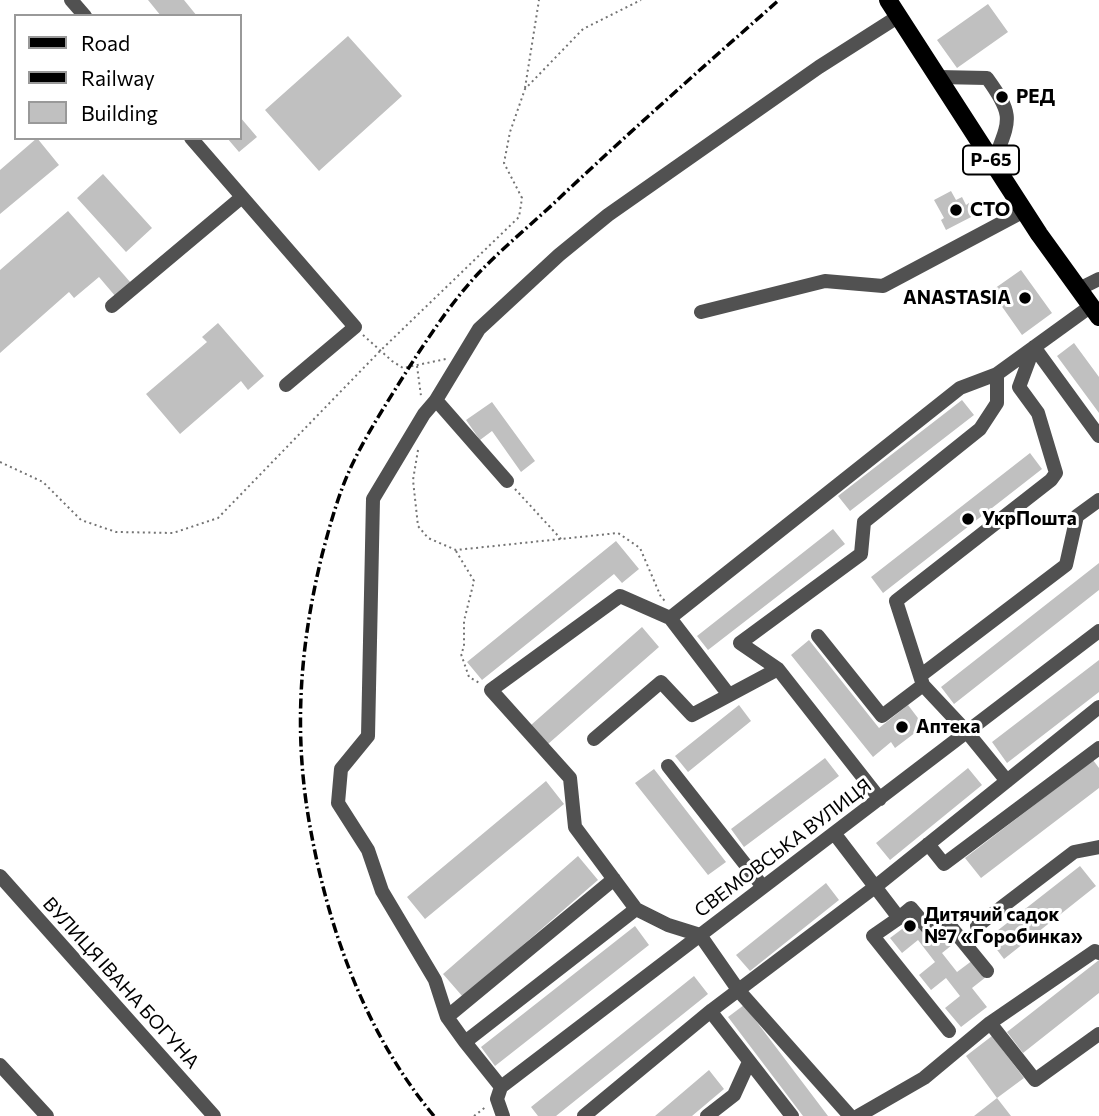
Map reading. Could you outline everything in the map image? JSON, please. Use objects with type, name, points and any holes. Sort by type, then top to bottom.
[{"type":"main road","name":"Р-65","points":[[888,0],[1024,211],[1095,311]]},
{"type":"street","points":[[71,0],[83,14]]},
{"type":"street","points":[[503,1116],[499,1093],[447,1017],[435,980],[382,891],[368,850],[338,803],[341,769],[368,736],[373,499],[479,329],[559,255],[608,215],[819,67],[899,16]]},
{"type":"street","points":[[938,77],[987,78],[1003,99],[1009,121],[993,163]]},
{"type":"street","points":[[193,140],[355,327],[286,385]]},
{"type":"street","points":[[112,306],[242,197]]},
{"type":"street","points":[[701,312],[825,281],[883,286],[1024,211]]},
{"type":"street","points":[[1079,289],[1099,279]]},
{"type":"street","points":[[674,616],[960,388],[997,374],[1034,346],[1095,311]]},
{"type":"street","points":[[1034,346],[1099,436]]},
{"type":"street","points":[[1007,781],[922,680],[896,601],[1051,480],[1056,473],[1038,413],[1019,387],[1034,346]]},
{"type":"street","points":[[880,799],[778,668],[740,643],[861,554],[864,522],[980,429],[997,403],[997,374]]},
{"type":"street","points":[[436,400],[507,481]]},
{"type":"street","points":[[818,636],[882,716],[922,680],[1066,565],[1077,516],[1099,500]]},
{"type":"street","points":[[729,695],[674,616],[620,596],[491,690],[570,778],[575,827],[636,909],[668,925],[701,935],[739,991],[850,1116]]},
{"type":"street","name":"СВЕМОВСЬКА ВУЛИЦЯ","points":[[499,1093],[763,887],[1099,631]]},
{"type":"street","points":[[594,739],[661,682],[692,715],[778,668]]},
{"type":"street","points":[[584,1116],[710,1012],[875,887],[1099,707]]},
{"type":"street","points":[[928,844],[944,864],[1099,748]]},
{"type":"street","points":[[668,766],[763,887]]},
{"type":"street","points":[[834,833],[899,918]]},
{"type":"street","points":[[977,926],[1074,852],[1099,846]]},
{"type":"street","name":"ВУЛИЦЯ ІВАНА БОГУНА","points":[[0,877],[214,1116]]},
{"type":"street","points":[[447,1017],[614,880]]},
{"type":"street","points":[[949,1031],[873,936],[911,908],[927,927],[942,916],[987,971]]},
{"type":"street","points":[[465,1042],[636,909]]},
{"type":"street","points":[[858,1116],[924,1078],[990,1023],[1095,951],[1099,953]]},
{"type":"street","points":[[710,1012],[792,1116]]},
{"type":"street","points":[[990,1023],[1035,1080],[1099,1034]]},
{"type":"street","points":[[707,1116],[734,1095],[750,1062]]},
{"type":"street","points":[[0,1065],[47,1116]]},
{"type":"path","points":[[0,462],[43,482],[81,520],[116,532],[173,533],[218,518],[380,351],[519,217],[522,198],[504,163],[510,132],[525,89],[540,0]]},
{"type":"path","points":[[525,89],[583,29],[641,0]]},
{"type":"path","points":[[355,327],[403,368],[464,354]]},
{"type":"path","points":[[417,366],[424,414]]},
{"type":"path","points":[[419,441],[413,480],[418,526],[428,538],[456,550],[618,533],[640,548],[661,597],[674,616]]},
{"type":"path","points":[[507,481],[562,539]]},
{"type":"path","points":[[456,550],[474,581],[464,621],[464,647],[461,654],[469,677],[491,690]]},
{"type":"path","points":[[474,1116],[499,1093]]},
{"type":"building","points":[[148,0],[184,0],[195,14],[159,14]]},
{"type":"building","points":[[988,4],[1008,32],[957,68],[937,40]]},
{"type":"building","points":[[348,36],[402,96],[319,171],[265,110]]},
{"type":"building","points":[[242,119],[257,137],[239,152],[229,140],[242,140]]},
{"type":"building","points":[[35,140],[39,140],[59,165],[0,214],[0,170]]},
{"type":"building","points":[[103,174],[152,228],[126,252],[77,198]]},
{"type":"building","name":"СТО","points":[[951,191],[956,200],[962,197],[966,205],[969,203],[975,215],[946,230],[941,220],[944,218],[934,200]]},
{"type":"building","points":[[68,211],[131,283],[116,297],[99,277],[74,298],[69,292],[0,353],[0,270]]},
{"type":"building","points":[[1021,270],[1052,313],[1022,335],[991,291]]},
{"type":"building","points":[[218,323],[264,376],[248,390],[241,381],[180,434],[146,394],[207,342],[202,337]]},
{"type":"building","points":[[1074,343],[1099,377],[1099,413],[1057,356]]},
{"type":"building","points":[[962,400],[974,415],[850,511],[838,496]]},
{"type":"building","points":[[492,402],[535,461],[521,472],[492,431],[480,440],[466,420]]},
{"type":"building","points":[[1030,453],[1042,469],[883,593],[871,577]]},
{"type":"building","points":[[833,529],[845,544],[708,650],[697,636]]},
{"type":"building","points":[[616,541],[639,569],[622,583],[614,574],[482,680],[467,662]]},
{"type":"building","points":[[1099,563],[1099,590],[954,704],[941,687]]},
{"type":"building","points":[[642,627],[659,647],[548,744],[531,725]]},
{"type":"building","points":[[809,640],[879,728],[908,705],[924,726],[895,748],[891,742],[873,757],[791,655]]},
{"type":"building","points":[[1099,660],[1099,692],[1007,763],[992,742]]},
{"type":"building","points":[[739,705],[751,721],[688,772],[675,756]]},
{"type":"building","points":[[825,758],[839,776],[744,847],[731,829]]},
{"type":"building","points":[[1093,760],[1099,768],[1099,788],[981,878],[965,858]]},
{"type":"building","points":[[968,768],[982,785],[890,860],[876,843]]},
{"type":"building","points":[[654,769],[726,862],[708,875],[635,783]]},
{"type":"building","points":[[546,781],[564,804],[425,919],[407,897]]},
{"type":"building","points":[[578,856],[598,880],[463,997],[443,974]]},
{"type":"building","points":[[1080,866],[1096,886],[1004,959],[988,938]]},
{"type":"building","points":[[826,883],[839,900],[750,971],[736,955]]},
{"type":"building","points":[[914,920],[928,937],[944,924],[957,941],[942,953],[957,972],[973,960],[986,977],[972,988],[987,1007],[961,1027],[945,1008],[960,996],[946,978],[931,990],[919,975],[935,962],[918,940],[902,953],[890,938]]},
{"type":"building","points":[[635,926],[649,945],[495,1066],[481,1047]]},
{"type":"building","points":[[1099,960],[1099,993],[1023,1053],[1007,1032]]},
{"type":"building","points":[[694,976],[708,994],[556,1116],[538,1116],[531,1107]]},
{"type":"building","points":[[744,1005],[828,1116],[803,1116],[728,1017]]},
{"type":"building","points":[[992,1036],[1024,1078],[997,1098],[966,1056]]},
{"type":"building","points":[[709,1070],[724,1089],[692,1116],[655,1116]]},
{"type":"building","points":[[997,1098],[1011,1116],[974,1116]]},
{"type":"railway","points":[[434,1116],[389,1052],[354,982],[329,908],[305,797],[301,727],[304,659],[314,590],[335,510],[351,467],[378,417],[431,334],[474,278],[636,127],[779,0]]},
{"type":"place","name":"РЕД","points":[[1002,97]]},
{"type":"place","name":"СТО","points":[[956,210]]},
{"type":"place","name":"ANASTASIA","points":[[1025,298]]},
{"type":"place","name":"УкрПошта","points":[[968,519]]},
{"type":"place","name":"Аптека","points":[[902,727]]},
{"type":"place","name":"Дитячий садок №7 «Горобинка»","points":[[910,926]]}]
